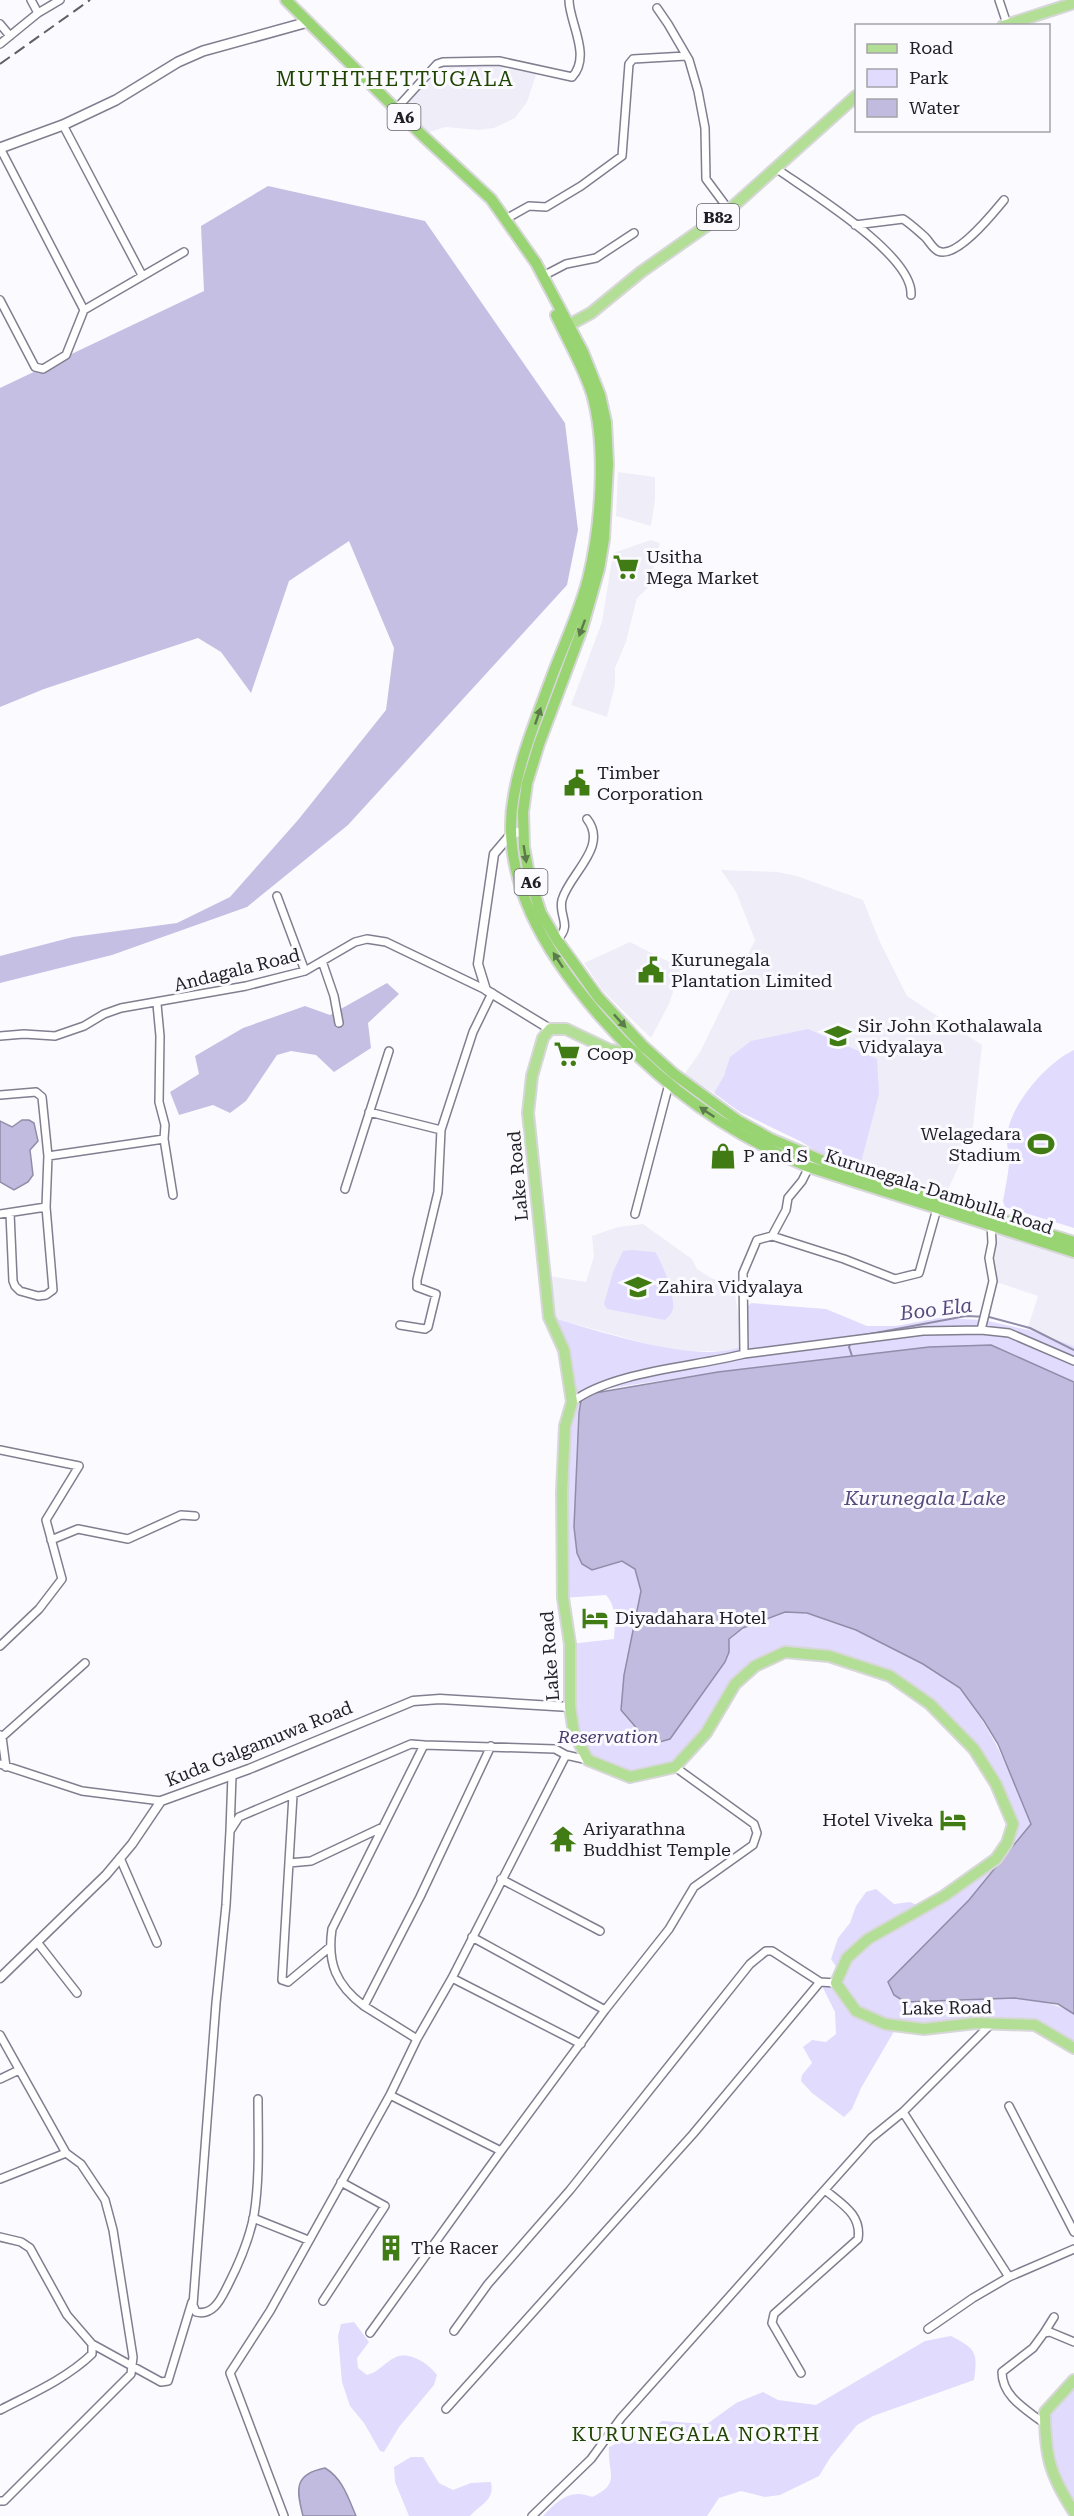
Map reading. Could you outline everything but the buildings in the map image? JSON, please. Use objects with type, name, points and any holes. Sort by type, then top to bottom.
[{"type":"highway","name":"Kurunegala-Dambulla Road","points":[[286,0],[491,199],[504,220],[529,250],[543,276],[587,380],[594,405],[600,457],[597,523],[585,589],[522,764],[514,795],[511,834],[519,881],[537,926],[578,988],[635,1054],[669,1084],[731,1128],[777,1154],[852,1173],[992,1221],[1074,1242]]},
{"type":"highway","name":"Kurunegala-Dambulla Road","points":[[517,237],[522,252],[591,369],[606,422],[608,486],[604,539],[589,607],[557,692],[527,783],[523,831],[525,856],[536,899],[557,940],[598,997],[643,1046],[674,1074],[736,1120],[811,1163]]},
{"type":"highway","name":"Kurunegala-Dambulla Road","points":[[992,1221],[1074,1252]]},
{"type":"main road","points":[[1008,24],[1074,3]]},
{"type":"main road","points":[[0,148],[63,124],[116,100],[178,62],[203,51],[308,22]]},
{"type":"main road","name":"B82","points":[[566,327],[591,313],[640,272],[729,210],[855,97]]},
{"type":"main road","points":[[550,1029],[566,1029],[610,1050],[635,1054],[643,1046]]},
{"type":"main road","name":"Lake Road","points":[[550,1029],[543,1038],[535,1064],[528,1113],[549,1317],[564,1350],[572,1402],[566,1426],[561,1527],[563,1598],[570,1644],[570,1707],[574,1733],[588,1760]]},
{"type":"main road","points":[[588,1760],[630,1777],[675,1767],[706,1733],[735,1684],[755,1666],[785,1652],[829,1656],[890,1676],[930,1704],[974,1749],[996,1784],[1013,1824],[1006,1843],[996,1859],[944,1896],[868,1939],[847,1958],[836,1983]]},
{"type":"main road","name":"Lake Road","points":[[836,1983],[856,2011],[885,2024],[924,2028],[992,2023],[1035,2025],[1074,2048]]},
{"type":"main road","points":[[1074,2380],[1045,2412],[1045,2443],[1052,2472],[1056,2485],[1074,2512]]},
{"type":"street","points":[[30,0],[38,13]]},
{"type":"street","points":[[0,44],[38,13],[60,0]]},
{"type":"street","points":[[396,109],[437,64],[443,62],[499,61],[572,77],[575,74],[580,51],[569,0]]},
{"type":"street","points":[[999,0],[1005,24]]},
{"type":"street","points":[[657,8],[686,56],[698,91],[705,128],[706,179],[729,210]]},
{"type":"street","points":[[0,24],[9,36]]},
{"type":"street","points":[[504,220],[529,206],[546,207],[622,156],[629,64],[633,59],[686,56]]},
{"type":"street","points":[[63,124],[142,275]]},
{"type":"street","points":[[0,148],[84,310]]},
{"type":"street","points":[[777,169],[876,240],[893,256],[911,288],[911,295]]},
{"type":"street","points":[[855,225],[903,219],[938,251],[945,252],[969,238],[1004,200]]},
{"type":"street","points":[[543,276],[566,264],[596,258],[634,233]]},
{"type":"street","points":[[0,300],[35,367],[43,369],[66,356],[84,310],[184,252]]},
{"type":"street","points":[[557,940],[566,928],[562,902],[594,846],[591,824],[587,819]]},
{"type":"street","points":[[523,831],[511,834],[494,854],[478,964],[489,991],[550,1029]]},
{"type":"street","points":[[277,896],[305,971]]},
{"type":"street","name":"Andagala Road","points":[[0,1036],[24,1034],[55,1036],[84,1026],[104,1014],[121,1008],[157,1004],[246,986],[305,971],[361,940],[367,939],[386,942],[489,991]]},
{"type":"street","points":[[322,961],[334,996],[339,1023]]},
{"type":"street","points":[[400,1325],[425,1329],[436,1294],[417,1287],[417,1280],[438,1192],[441,1130],[489,991]]},
{"type":"street","points":[[157,1004],[160,1036],[159,1102],[165,1125],[164,1138],[173,1195]]},
{"type":"street","points":[[345,1189],[389,1051]]},
{"type":"street","points":[[635,1214],[669,1084]]},
{"type":"street","points":[[0,1095],[36,1092],[42,1097],[48,1156],[46,1207],[53,1290],[46,1294],[38,1296],[20,1291],[13,1281],[10,1213]]},
{"type":"street","points":[[369,1112],[441,1130]]},
{"type":"street","points":[[48,1156],[164,1138]]},
{"type":"street","points":[[772,1236],[786,1210],[788,1197],[802,1181],[811,1163]]},
{"type":"street","points":[[744,1354],[743,1273],[757,1240],[772,1236],[844,1259],[895,1279],[919,1273],[938,1204]]},
{"type":"street","points":[[0,1214],[46,1207]]},
{"type":"street","points":[[981,1330],[993,1281],[988,1258],[992,1244],[992,1221]]},
{"type":"street","points":[[572,1402],[585,1392],[655,1371],[744,1354],[923,1331],[981,1330],[1009,1333],[1074,1361]]},
{"type":"street","points":[[0,1450],[79,1466],[46,1520],[62,1579],[39,1609],[1,1642]]},
{"type":"street","points":[[51,1540],[78,1529],[128,1539],[181,1515],[195,1515]]},
{"type":"street","points":[[85,1663],[1,1736],[3,1766],[82,1791],[161,1801]]},
{"type":"street","name":"Kuda Galgamuwa Road","points":[[0,1978],[106,1875],[161,1801],[232,1775],[413,1701],[440,1699],[570,1707]]},
{"type":"street","points":[[230,1839],[230,1832],[239,1817],[411,1744],[555,1749],[566,1755],[588,1760]]},
{"type":"street","points":[[417,2039],[354,1999],[337,1977],[331,1963],[330,1947],[332,1929],[424,1745]]},
{"type":"street","points":[[364,2006],[420,1897],[491,1746]]},
{"type":"street","points":[[284,2516],[229,2376],[270,2311],[390,2095],[566,1755]]},
{"type":"street","points":[[370,2333],[605,2010],[669,1929],[694,1887],[753,1845],[757,1833],[754,1824],[675,1767]]},
{"type":"street","points":[[232,1775],[226,1905],[216,2003],[193,2305],[196,2312],[211,2310],[220,2300],[240,2261],[253,2218],[258,2149],[258,2099]]},
{"type":"street","points":[[293,1795],[282,1980],[288,1982],[330,1947]]},
{"type":"street","points":[[289,1863],[312,1861],[383,1827]]},
{"type":"street","points":[[120,1858],[157,1943]]},
{"type":"street","points":[[501,1879],[600,1930]]},
{"type":"street","points":[[472,1937],[605,2010]]},
{"type":"street","points":[[37,1942],[77,1993]]},
{"type":"street","points":[[454,2331],[488,2284],[570,2190],[750,1964],[766,1951],[772,1951],[820,1982],[836,1983]]},
{"type":"street","points":[[452,1978],[581,2044]]},
{"type":"street","points":[[446,2409],[693,2134],[820,1982]]},
{"type":"street","points":[[532,2516],[591,2459],[621,2418],[871,2138],[903,2112],[992,2023]]},
{"type":"street","points":[[0,2035],[66,2153],[85,2169],[99,2188],[107,2207],[131,2334],[133,2367],[131,2374],[4,2501],[0,2501]]},
{"type":"street","points":[[0,2079],[19,2070]]},
{"type":"street","points":[[390,2095],[501,2151]]},
{"type":"street","points":[[1009,2106],[1074,2232]]},
{"type":"street","points":[[903,2112],[1010,2277]]},
{"type":"street","points":[[0,2179],[66,2153]]},
{"type":"street","points":[[323,2301],[385,2206],[341,2182]]},
{"type":"street","points":[[801,2373],[772,2323],[774,2314],[858,2239],[860,2228],[852,2212],[825,2190]]},
{"type":"street","points":[[253,2218],[308,2240]]},
{"type":"street","points":[[0,2236],[21,2242],[30,2248],[67,2314],[92,2344],[160,2382],[168,2381],[194,2296]]},
{"type":"street","points":[[928,2329],[973,2298],[1010,2277],[1074,2249]]},
{"type":"street","points":[[1045,2424],[1009,2395],[1002,2384],[1002,2372],[1033,2348],[1054,2317]]},
{"type":"street","points":[[1044,2333],[1050,2332],[1074,2342]]},
{"type":"street","points":[[0,2410],[82,2364],[92,2354],[92,2344]]},
{"type":"shaded area","points":[[485,60],[538,69],[527,102],[515,118],[494,128],[479,130],[445,127],[422,135],[396,109],[437,64]]},
{"type":"shaded area","points":[[268,186],[425,221],[565,423],[578,530],[567,585],[348,825],[247,907],[112,955],[0,983],[0,956],[73,937],[177,923],[230,897],[298,820],[386,710],[394,648],[349,541],[289,581],[251,693],[221,652],[198,638],[44,689],[0,707],[0,388],[204,291],[201,226]]},
{"type":"shaded area","points":[[618,472],[655,477],[655,500],[651,526],[616,516]]},
{"type":"shaded area","points":[[651,540],[660,543],[648,588],[637,598],[626,642],[615,668],[615,685],[607,717],[571,705],[602,622],[613,553]]},
{"type":"shaded area","name":"Sir John Kothalawala Vidyalaya","points":[[721,870],[778,872],[797,876],[863,900],[879,940],[907,996],[982,1045],[972,1136],[947,1192],[823,1155],[800,1141],[740,1112],[684,1075],[700,1052],[755,940],[736,892]]},
{"type":"shaded area","points":[[630,942],[681,968],[669,1004],[651,1038],[603,991],[584,963]]},
{"type":"shaded area","points":[[387,983],[399,994],[368,1023],[371,1048],[334,1072],[316,1055],[291,1051],[277,1055],[246,1101],[230,1113],[213,1105],[179,1115],[170,1092],[199,1074],[195,1056],[243,1028],[305,1006],[330,1015]]},
{"type":"shaded area","name":"Zahira Vidyalaya","points":[[643,1224],[692,1259],[697,1269],[711,1278],[729,1283],[734,1290],[744,1345],[725,1351],[674,1351],[549,1317],[544,1275],[586,1282],[594,1256],[592,1236],[618,1227]]},
{"type":"shaded area","points":[[995,1235],[1074,1259],[1074,1346],[1027,1330],[1038,1296],[993,1281],[989,1258]]},
{"type":"green space","points":[[808,1029],[877,1059],[879,1094],[860,1166],[823,1155],[800,1141],[740,1112],[714,1093],[724,1076],[730,1057],[751,1041]]},
{"type":"green space","name":"Welagedara Stadium","points":[[1074,1050],[1074,1228],[1005,1207],[1003,1201],[1009,1164],[1007,1136],[1015,1111],[1041,1075],[1063,1056]]},
{"type":"green space","points":[[623,1251],[655,1252],[661,1263],[673,1303],[672,1312],[665,1320],[607,1309],[604,1304],[613,1272]]},
{"type":"green space","name":"Reservation","points":[[751,1303],[826,1309],[867,1326],[896,1326],[938,1318],[984,1320],[1028,1330],[1074,1346],[1074,1382],[991,1345],[929,1347],[718,1372],[585,1392],[581,1401],[579,1413],[592,1570],[622,1561],[635,1569],[641,1591],[624,1675],[706,1688],[725,1660],[729,1640],[748,1626],[763,1619],[786,1612],[802,1613],[849,1627],[926,1665],[961,1689],[984,1723],[999,1751],[1031,1824],[969,1900],[914,1955],[953,2002],[999,1999],[1030,2000],[1046,2002],[1074,2014],[1074,2048],[1035,2025],[896,2028],[861,2088],[852,2109],[844,2117],[812,2093],[801,2081],[802,2075],[812,2063],[803,2047],[812,2040],[826,2042],[836,2034],[835,2012],[820,1982],[836,1982],[839,1971],[831,1959],[838,1938],[850,1923],[856,1906],[866,1892],[876,1889],[894,1904],[910,1902],[924,1908],[996,1859],[1013,1824],[974,1749],[890,1676],[829,1656],[785,1652],[735,1684],[706,1733],[675,1767],[630,1777],[588,1760],[574,1733],[570,1644],[614,1639],[615,1627],[612,1605],[606,1595],[563,1598],[568,1373],[549,1317],[651,1345],[708,1352],[732,1349],[749,1341],[744,1310]]},
{"type":"green space","points":[[354,2322],[369,2342],[357,2358],[358,2368],[367,2375],[396,2357],[407,2356],[419,2360],[437,2375],[434,2385],[399,2427],[384,2452],[380,2451],[364,2423],[350,2406],[342,2382],[338,2336],[341,2324]]},
{"type":"green space","points":[[951,2336],[966,2344],[973,2352],[976,2363],[974,2380],[873,2416],[857,2425],[830,2458],[819,2476],[780,2495],[765,2497],[741,2491],[719,2498],[707,2516],[543,2516],[564,2497],[577,2494],[592,2497],[601,2492],[607,2487],[611,2477],[609,2447],[622,2441],[639,2439],[662,2421],[707,2424],[736,2403],[763,2392],[778,2400],[816,2405],[925,2341]]},
{"type":"green space","points":[[1074,2380],[1074,2512],[1045,2443],[1052,2403]]},
{"type":"green space","points":[[411,2457],[423,2457],[439,2483],[453,2490],[471,2483],[491,2482],[491,2494],[486,2502],[470,2516],[409,2516],[395,2482],[394,2467]]},
{"type":"water","points":[[22,1120],[34,1123],[38,1141],[30,1150],[33,1175],[28,1182],[14,1190],[0,1182],[0,1121],[12,1127]]},
{"type":"water","name":"Kurunegala Lake","points":[[991,1345],[1074,1382],[1074,2014],[1058,2004],[1015,1998],[905,2002],[894,1995],[888,1982],[969,1900],[1031,1824],[998,1744],[960,1688],[923,1664],[856,1630],[807,1613],[785,1612],[743,1628],[729,1639],[729,1652],[725,1662],[670,1739],[656,1743],[646,1739],[621,1710],[624,1675],[641,1591],[635,1569],[622,1561],[592,1570],[582,1564],[577,1553],[574,1527],[579,1413],[581,1401],[589,1394],[718,1372],[929,1347]]},
{"type":"water","points":[[325,2468],[340,2483],[356,2516],[303,2516],[299,2498],[300,2484],[308,2474]]},
{"type":"waterway","name":"Boo Ela","points":[[854,1337],[966,1316],[989,1317],[1030,1328],[1074,1350]]},
{"type":"waterway","name":"Boo Ela","points":[[851,1342],[849,1347],[852,1356]]},
{"type":"railway","points":[[0,64],[90,0]]},
{"type":"place","name":"Usitha Mega Market","points":[[626,567]]},
{"type":"place","name":"Timber Corporation","points":[[577,783]]},
{"type":"place","name":"Kurunegala Plantation Limited","points":[[651,970]]},
{"type":"place","name":"Sir John Kothalawala Vidyalaya","points":[[838,1036]]},
{"type":"place","name":"Coop","points":[[567,1054]]},
{"type":"place","name":"Welagedara Stadium","points":[[1041,1144]]},
{"type":"place","name":"P and S","points":[[723,1156]]},
{"type":"place","name":"Zahira Vidyalaya","points":[[638,1287]]},
{"type":"place","name":"Diyadahara Hotel","points":[[595,1618]]},
{"type":"place","name":"Hotel Viveka","points":[[953,1820]]},
{"type":"place","name":"Ariyarathna Buddhist Temple","points":[[563,1839]]},
{"type":"place","name":"The Racer","points":[[391,2248]]},
{"type":"district","name":"MUTHTHETTUGALA","points":[[395,79]]},
{"type":"district","name":"KURUNEGALA NORTH","points":[[696,2434]]}]
